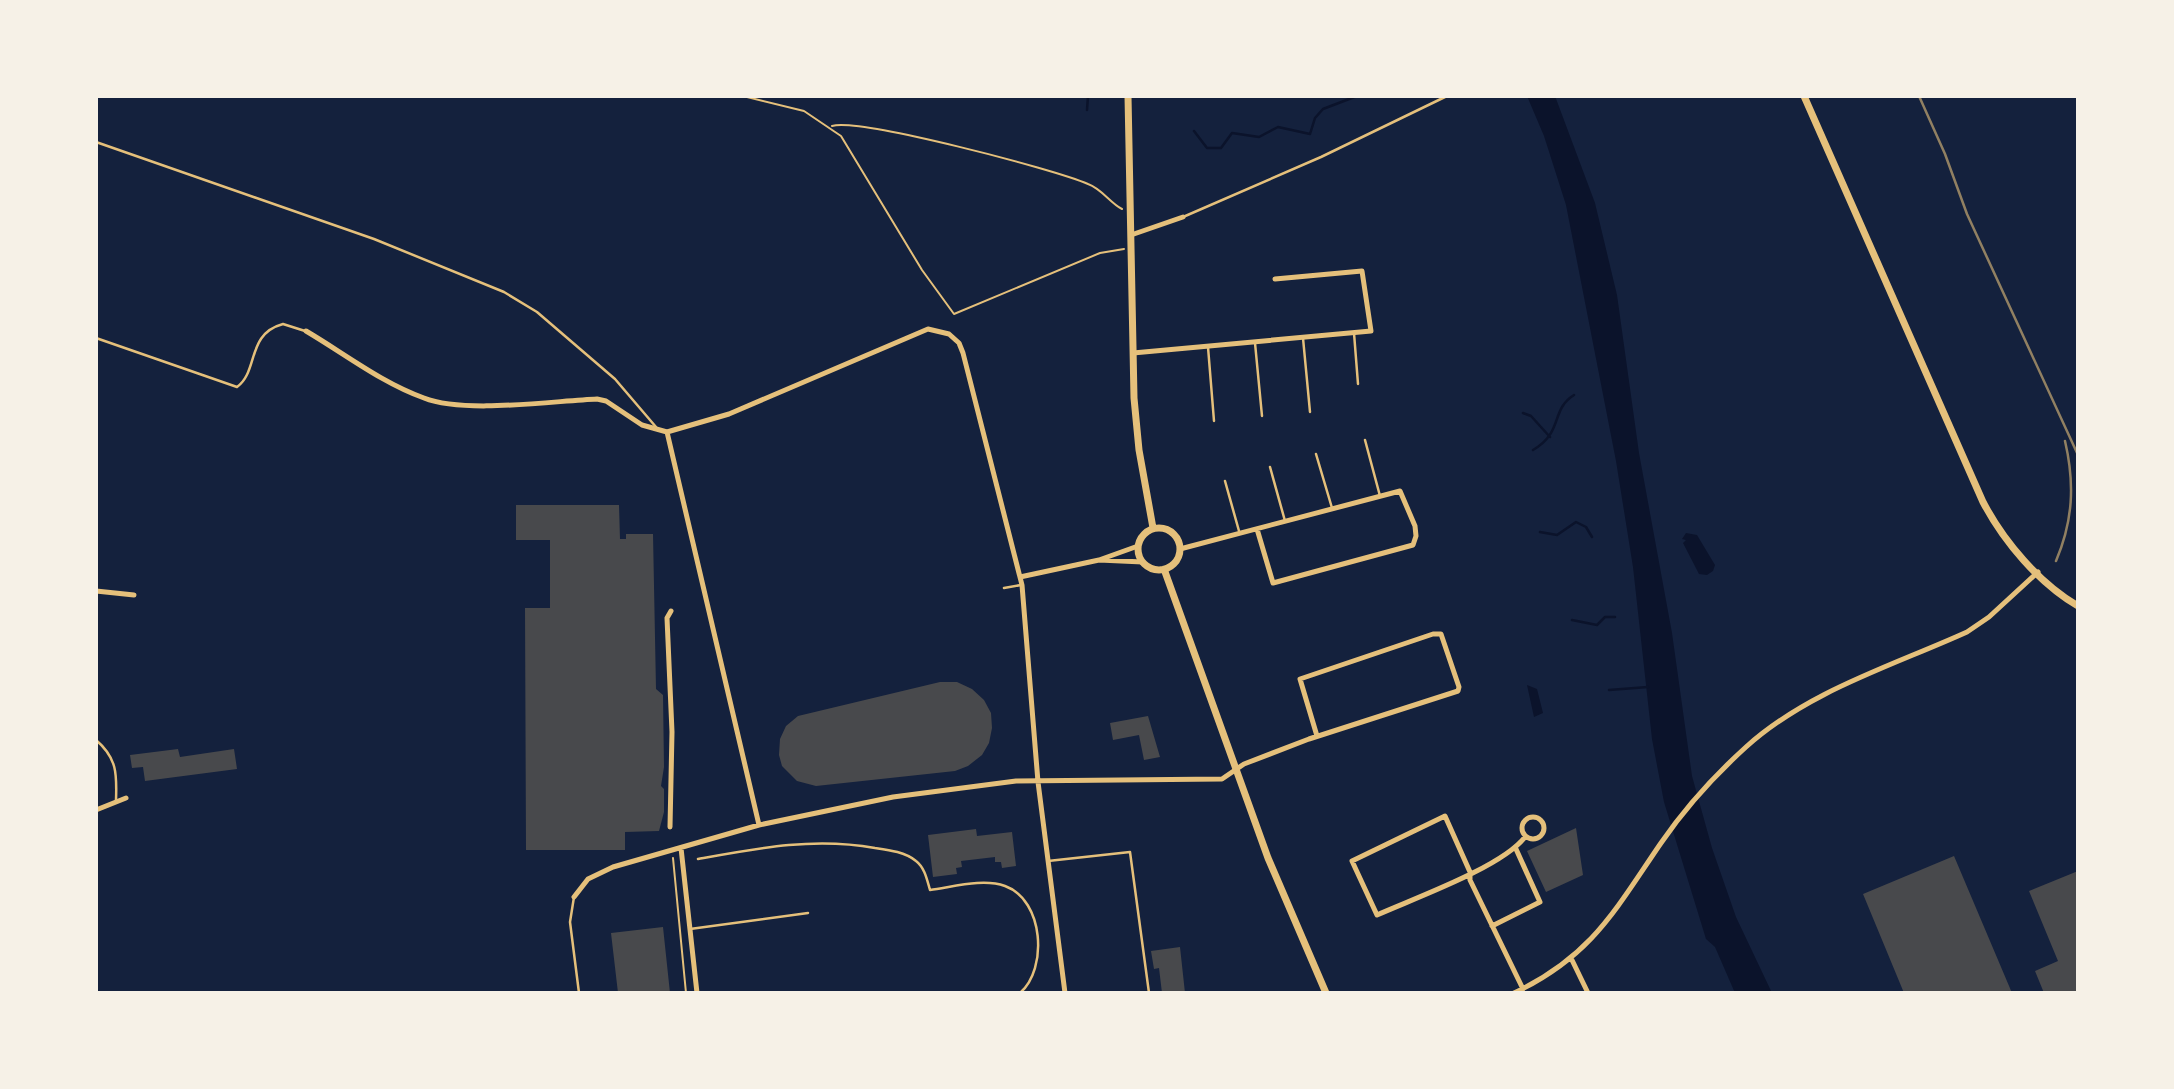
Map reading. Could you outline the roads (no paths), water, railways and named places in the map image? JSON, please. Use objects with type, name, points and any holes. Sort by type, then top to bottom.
[{"type":"street","points":[[1128,96],[1136,428],[1153,528]]},
{"type":"street","points":[[1804,96],[1983,502],[2002,535],[2038,572],[2078,606]]},
{"type":"street","points":[[1131,235],[1183,217]]},
{"type":"street","points":[[1133,353],[1371,331],[1362,271],[1275,279]]},
{"type":"street","points":[[306,331],[395,385],[427,400],[462,404],[597,399],[607,401],[642,425],[667,432],[729,414],[928,329],[942,331],[959,343],[1022,584],[1038,782],[1065,993]]},
{"type":"street","points":[[667,432],[759,825]]},
{"type":"street","points":[[1180,549],[1400,491],[1415,526],[1416,536],[1413,545],[1273,583],[1257,529]]},
{"type":"street","points":[[1161,527],[1174,533],[1180,549],[1175,562],[1164,569],[1152,569],[1143,562],[1138,546],[1144,533],[1153,528],[1161,527]]},
{"type":"street","points":[[1020,577],[1099,560],[1138,546]]},
{"type":"street","points":[[1099,560],[1143,562]]},
{"type":"street","points":[[1164,569],[1234,770],[1326,993]]},
{"type":"street","points":[[1514,993],[1571,958],[1605,925],[1685,810],[1730,763],[1776,723],[1812,700],[1967,632],[1989,617],[2038,572]]},
{"type":"street","points":[[96,591],[134,595]]},
{"type":"street","points":[[670,827],[672,720],[667,618],[671,611]]},
{"type":"street","points":[[574,897],[588,879],[598,873],[672,850],[759,825],[913,794],[1010,782],[1217,780],[1234,770],[1317,736],[1458,691],[1459,687],[1441,634],[1433,634],[1300,679],[1317,736]]},
{"type":"street","points":[[96,810],[126,798]]},
{"type":"street","points":[[1523,989],[1492,926],[1470,872],[1444,817],[1352,861],[1377,915],[1470,872],[1516,849],[1525,837]]},
{"type":"street","points":[[1532,817],[1539,818],[1543,826],[1541,835],[1533,839],[1525,837],[1523,823],[1532,817]]},
{"type":"street","points":[[681,848],[697,993]]},
{"type":"street","points":[[1492,926],[1540,902],[1516,849]]},
{"type":"street","points":[[1571,958],[1588,993]]},
{"type":"lane","points":[[1183,217],[1321,158],[1447,96]]},
{"type":"lane","points":[[96,142],[374,239],[504,292],[537,313],[615,379],[656,427]]},
{"type":"lane","points":[[96,338],[237,387],[245,377],[257,344],[267,331],[283,324],[306,331]]},
{"type":"lane","points":[[1354,333],[1358,384]]},
{"type":"lane","points":[[1303,338],[1310,412]]},
{"type":"lane","points":[[1255,342],[1262,416]]},
{"type":"lane","points":[[1208,347],[1214,421]]},
{"type":"lane","points":[[1365,440],[1380,496]]},
{"type":"lane","points":[[1316,454],[1332,509]]},
{"type":"lane","points":[[1270,467],[1286,522]]},
{"type":"lane","points":[[1225,481],[1240,534]]},
{"type":"lane","points":[[1004,588],[1022,584]]},
{"type":"lane","points":[[96,740],[108,751],[117,768],[116,800]]},
{"type":"lane","points":[[698,859],[785,844],[852,844],[896,852],[915,859],[922,867],[930,890],[986,883],[1007,887],[1023,900],[1035,922],[1038,938],[1038,963],[1029,986],[1020,993]]},
{"type":"lane","points":[[1048,862],[1130,852],[1149,993]]},
{"type":"lane","points":[[574,897],[570,922],[579,993]]},
{"type":"lane","points":[[690,929],[808,913]]},
{"type":"water","points":[[1527,96],[1555,96],[1595,203],[1617,295],[1639,453],[1672,633],[1692,776],[1712,848],[1736,917],[1772,993],[1735,993],[1715,947],[1706,939],[1664,802],[1652,739],[1633,567],[1616,461],[1566,205],[1544,136]]},
{"type":"water","points":[[1686,533],[1697,535],[1715,565],[1713,571],[1707,575],[1699,574],[1683,543],[1686,540],[1682,539]]},
{"type":"water","points":[[1527,685],[1537,689],[1543,713],[1534,717]]},
{"type":"waterway","points":[[1087,110],[1088,96]]},
{"type":"waterway","points":[[1194,131],[1207,148],[1221,148],[1232,133],[1259,137],[1278,127],[1310,134],[1315,118],[1323,109],[1357,96]]},
{"type":"waterway","points":[[1533,450],[1549,436],[1562,407],[1574,395]]},
{"type":"waterway","points":[[1523,413],[1531,416],[1550,437]]},
{"type":"waterway","points":[[1540,532],[1557,535],[1576,522],[1586,527],[1592,537]]},
{"type":"waterway","points":[[1572,620],[1597,625],[1605,617],[1615,617]]},
{"type":"waterway","points":[[1609,690],[1648,687]]},
{"type":"railway","points":[[1919,96],[1945,154],[1967,214],[2078,455]]},
{"type":"railway","points":[[2056,561],[2066,531],[2071,502],[2065,441]]}]
